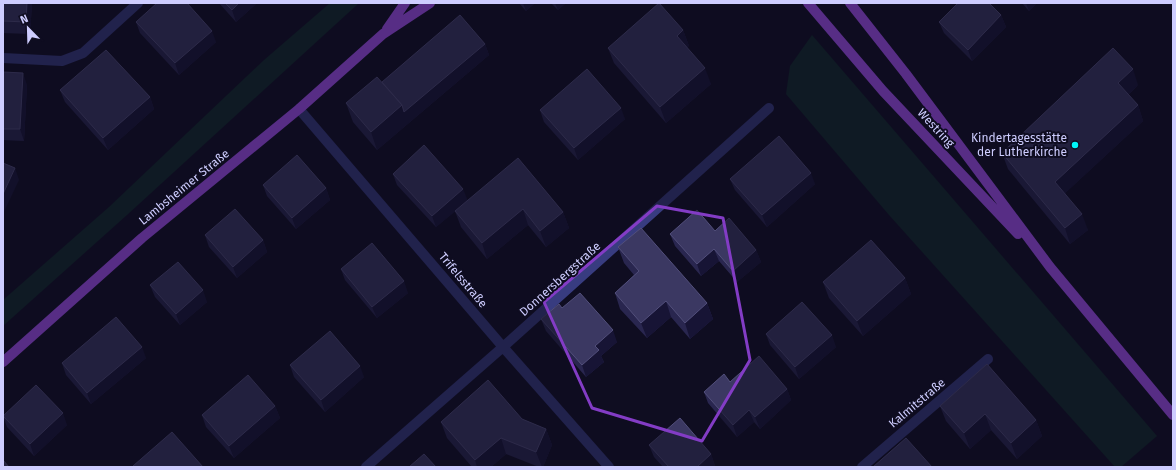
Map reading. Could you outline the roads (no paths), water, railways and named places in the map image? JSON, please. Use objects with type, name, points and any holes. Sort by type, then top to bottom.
[{"type":"main road","name":"Lambsheimer Straße","points":[[383,34],[405,3]]},
{"type":"main road","name":"Lambsheimer Straße","points":[[3,362],[142,238],[299,109],[383,34],[430,3]]},
{"type":"main road","name":"Westring","points":[[808,3],[883,91],[1050,267]]},
{"type":"main road","name":"Westring","points":[[850,3],[906,74],[1050,267],[1173,415]]},
{"type":"street","points":[[3,58],[62,61],[83,53],[138,3]]},
{"type":"street","name":"Donnersbergstraße","points":[[366,467],[503,347],[769,108]]},
{"type":"street","name":"Trifelsstraße","points":[[299,109],[503,347],[609,467]]},
{"type":"street","name":"Kalmitstraße","points":[[862,467],[988,359]]},
{"type":"place","name":"Kindertagesstätte der Lutherkirche","points":[[1075,145]]}]
